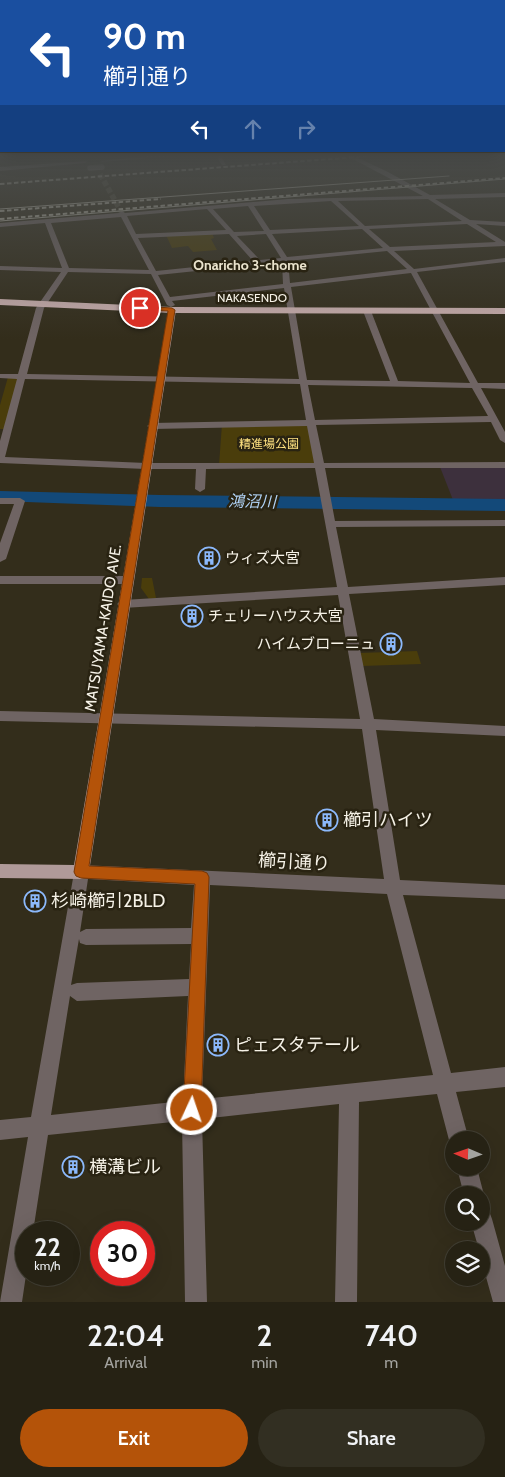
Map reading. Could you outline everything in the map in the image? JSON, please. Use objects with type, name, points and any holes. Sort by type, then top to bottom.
[{"type":"highway","name":"NAKASENDO","points":[[0,302],[172,310],[505,311]]},
{"type":"main road","name":"MATSUYAMA-KAIDO AVE.","points":[[81,872],[172,310]]},
{"type":"main road","points":[[0,872],[81,872]]},
{"type":"street","points":[[0,225],[97,217]]},
{"type":"street","points":[[124,217],[172,310]]},
{"type":"street","points":[[217,217],[257,261]]},
{"type":"street","points":[[258,217],[285,259],[291,311],[368,724],[393,886],[456,1131]]},
{"type":"street","points":[[351,217],[413,270],[505,440]]},
{"type":"street","points":[[462,217],[504,245]]},
{"type":"street","points":[[48,222],[66,269]]},
{"type":"street","points":[[134,236],[268,232],[470,222],[505,224]]},
{"type":"street","points":[[0,268],[154,272],[388,249],[504,245]]},
{"type":"street","points":[[168,299],[505,260]]},
{"type":"street","points":[[66,269],[42,304],[0,460],[146,466],[505,465]]},
{"type":"street","points":[[367,311],[395,384]]},
{"type":"street","points":[[0,376],[505,386]]},
{"type":"street","points":[[152,426],[493,419]]},
{"type":"street","points":[[200,489],[202,466]]},
{"type":"street","points":[[0,501],[20,501],[0,559]]},
{"type":"street","points":[[331,524],[505,523]]},
{"type":"street","points":[[0,580],[127,580]]},
{"type":"street","points":[[123,604],[505,581]]},
{"type":"street","points":[[0,716],[368,724],[505,731]]},
{"type":"street","points":[[11,1302],[81,872]]},
{"type":"street","name":"櫛引通り","points":[[81,872],[505,892]]},
{"type":"street","points":[[196,1302],[192,1110],[202,877]]},
{"type":"street","points":[[86,937],[200,936]]},
{"type":"street","points":[[77,992],[197,987]]},
{"type":"street","points":[[0,1130],[505,1077]]},
{"type":"street","points":[[346,1302],[349,1094]]},
{"type":"street","points":[[484,1231],[504,1302]]},
{"type":"shaded area","points":[[440,467],[505,467],[505,501],[453,500]]},
{"type":"green space","points":[[212,233],[214,238],[211,239],[217,250],[193,252],[188,246],[172,248],[166,235]]},
{"type":"green space","points":[[8,377],[20,377],[7,429],[0,429],[0,405]]},
{"type":"green space","name":"精進場公園","points":[[311,423],[318,464],[219,465],[222,424]]},
{"type":"green space","points":[[142,578],[152,578],[156,598],[149,599],[141,588]]},
{"type":"green space","points":[[417,651],[421,664],[362,666],[360,653]]},
{"type":"waterway","name":"鴻沼川","points":[[0,496],[160,501],[505,505]]},
{"type":"tram line","points":[[0,221],[51,217]]},
{"type":"railway","points":[[0,219],[28,217]]},
{"type":"place","name":"ウィズ大宮","points":[[209,558]]},
{"type":"place","name":"チェリーハウス大宮","points":[[192,616]]},
{"type":"place","name":"ハイムブローニュ","points":[[391,644]]},
{"type":"place","name":"櫛引ハイツ","points":[[327,820]]},
{"type":"place","name":"杉崎櫛引2BLD","points":[[35,901]]},
{"type":"place","name":"ピェスタテール","points":[[218,1045]]},
{"type":"place","name":"横溝ビル","points":[[73,1167]]},
{"type":"district","name":"Onaricho 3-chome","points":[[250,265]]},
{"type":"route","points":[[140,308],[172,310],[81,872],[202,877],[192,1110]]}]
